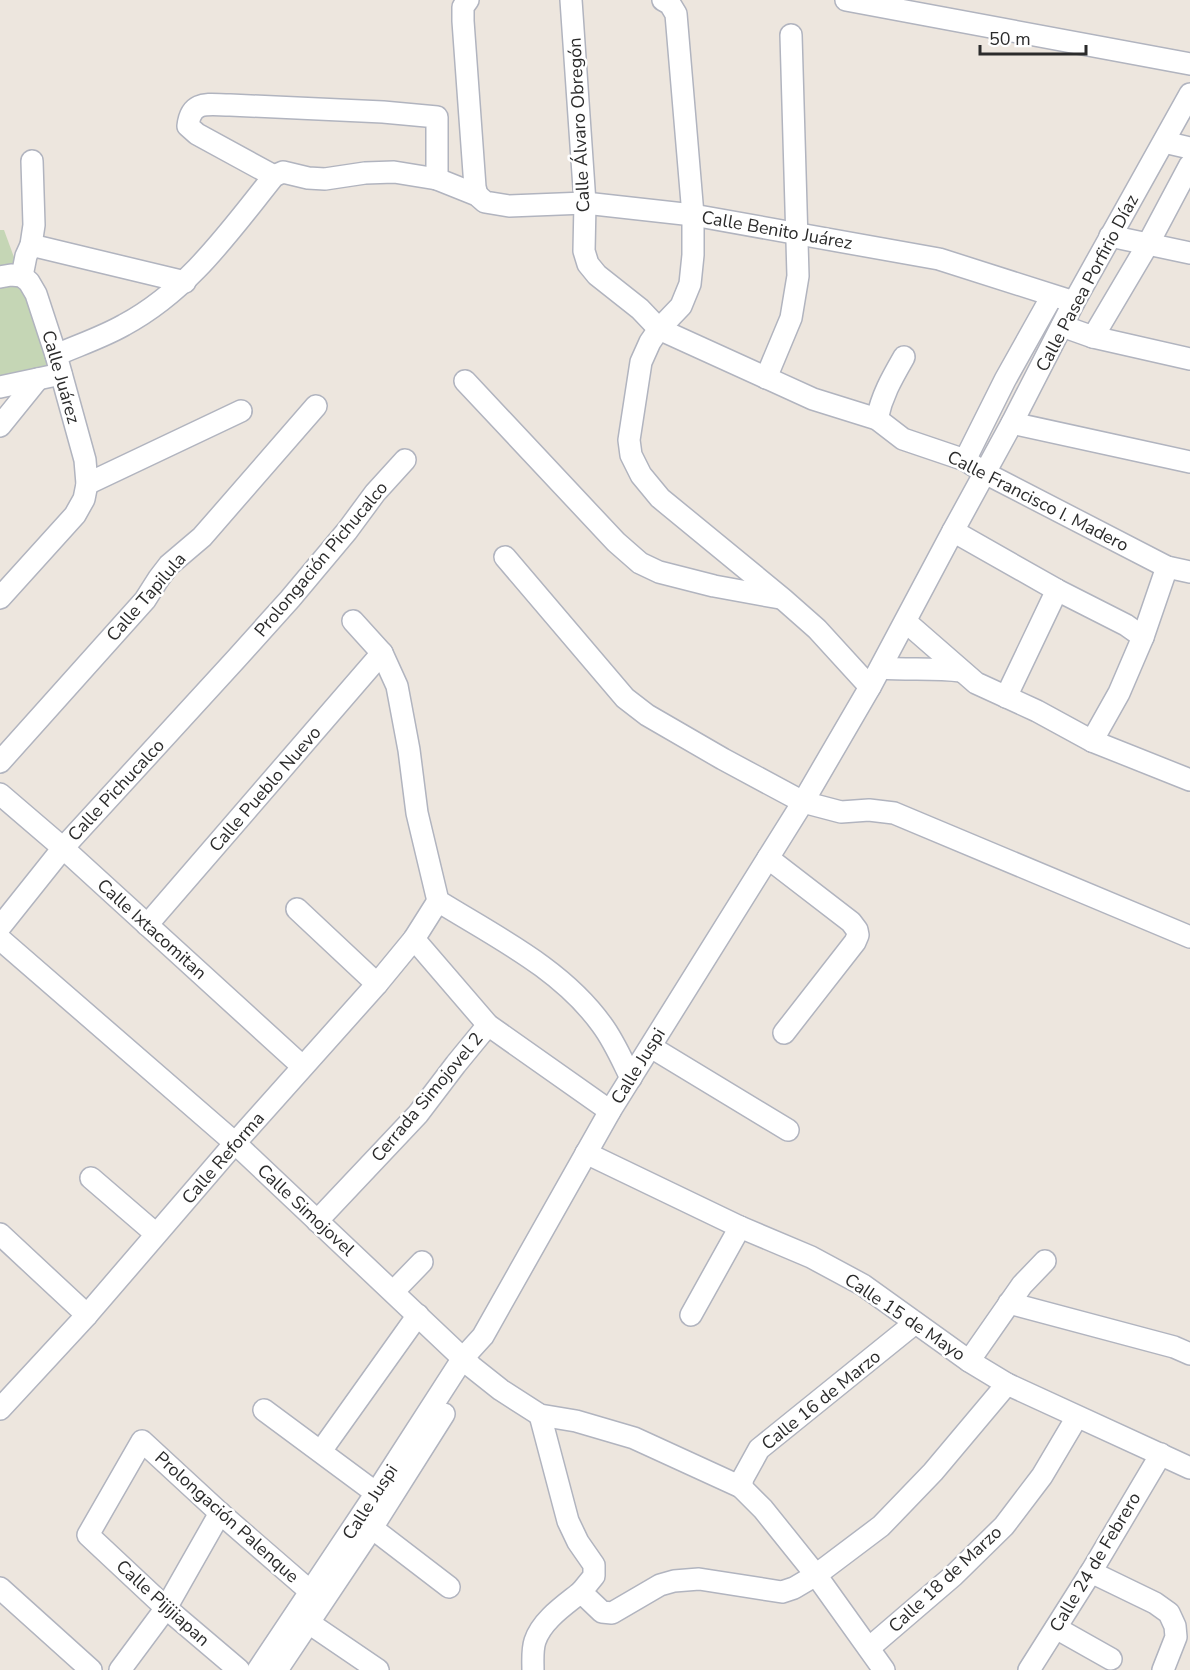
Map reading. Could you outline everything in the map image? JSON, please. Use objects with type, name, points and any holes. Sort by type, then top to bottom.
[{"type":"street","points":[[468,0],[464,7],[463,21],[477,195]]},
{"type":"street","name":"Calle Álvaro Obregón","points":[[571,0],[585,203],[584,251]]},
{"type":"street","points":[[846,0],[1190,64]]},
{"type":"street","points":[[667,2],[676,14],[693,215],[693,255],[690,284],[681,306],[659,329],[641,362],[629,440],[631,455],[641,475],[660,498],[817,629],[870,687]]},
{"type":"street","points":[[766,378],[791,318],[798,276],[791,35]]},
{"type":"street","name":"Calle Pasea Porfirio Díaz","points":[[906,622],[1074,302],[1190,94]]},
{"type":"street","points":[[0,426],[39,379],[59,364],[162,301],[185,282],[274,176],[197,134],[188,126],[189,116],[196,107],[230,105],[383,112],[437,117],[437,179]]},
{"type":"street","points":[[1164,142],[1190,148]]},
{"type":"street","points":[[0,277],[22,276],[31,245],[34,225],[32,161]]},
{"type":"street","points":[[1093,337],[1148,244],[1190,165]]},
{"type":"street","name":"Calle Benito Juárez","points":[[274,176],[283,172],[308,178],[325,179],[365,173],[394,172],[437,179],[477,195],[485,202],[509,206],[585,203],[693,215],[939,260],[1074,302]]},
{"type":"street","points":[[1110,236],[1190,253]]},
{"type":"street","points":[[31,245],[185,282]]},
{"type":"street","name":"Calle Francisco I. Madero","points":[[584,251],[588,264],[597,275],[640,309],[659,329],[813,399],[877,419],[903,439],[965,460],[985,473],[1167,567],[1190,572]]},
{"type":"street","name":"Calle Juárez","points":[[22,276],[29,282],[36,294],[59,364],[85,460],[87,484]]},
{"type":"street","points":[[965,460],[1005,380],[1052,296]]},
{"type":"street","points":[[1062,326],[1093,337],[1190,359]]},
{"type":"street","points":[[877,419],[887,386],[904,357]]},
{"type":"street","points":[[0,387],[39,379]]},
{"type":"street","points":[[465,381],[607,534],[640,563],[659,572],[714,586],[783,599]]},
{"type":"street","name":"Calle Tapilula","points":[[0,762],[145,600],[169,565],[202,537],[316,406]]},
{"type":"street","points":[[0,598],[75,515],[84,499],[87,484],[241,411]]},
{"type":"street","points":[[1012,423],[1190,462]]},
{"type":"street","name":"Prolongación Pichucalco","points":[[237,658],[405,460]]},
{"type":"street","points":[[953,531],[1057,590],[1126,625],[1143,637]]},
{"type":"street","points":[[505,557],[625,698],[657,721],[723,759],[803,802],[841,812],[869,810],[894,813],[1190,937]]},
{"type":"street","points":[[1092,741],[1119,693],[1143,637],[1167,567]]},
{"type":"street","points":[[1006,697],[1057,590]]},
{"type":"street","points":[[353,621],[382,653],[397,686],[409,750],[417,813],[438,901],[559,978],[603,1025],[631,1078]]},
{"type":"street","points":[[906,622],[976,684],[1036,711],[1092,741],[1190,780]]},
{"type":"street","name":"Calle Juspi","points":[[277,1670],[411,1468],[610,1111],[803,802],[906,622]]},
{"type":"street","name":"Calle Pueblo Nuevo","points":[[147,925],[382,653]]},
{"type":"street","name":"Calle Pichucalco","points":[[0,927],[63,848],[237,658]]},
{"type":"street","points":[[881,668],[906,670],[933,668],[961,671]]},
{"type":"street","name":"Calle Ixtacomitan","points":[[0,794],[63,848],[302,1066]]},
{"type":"street","points":[[768,858],[850,922],[858,935],[855,942],[784,1033]]},
{"type":"street","name":"Calle Reforma","points":[[4,1397],[87,1315],[302,1066],[377,984],[414,939],[438,901]]},
{"type":"street","points":[[297,909],[377,984]]},
{"type":"street","name":"Calle Simojovel","points":[[0,939],[236,1143],[468,1363],[501,1390],[540,1415]]},
{"type":"street","points":[[414,939],[488,1025],[610,1111]]},
{"type":"street","name":"Cerrada Simojovel 2","points":[[317,1221],[418,1114],[488,1025]]},
{"type":"street","points":[[651,1047],[788,1130]]},
{"type":"street","name":"Calle 15 de Mayo","points":[[586,1153],[740,1227],[811,1257],[863,1285],[969,1361],[1007,1384],[1190,1468]]},
{"type":"street","points":[[91,1178],[156,1234]]},
{"type":"street","points":[[691,1315],[740,1227]]},
{"type":"street","points":[[0,1234],[87,1315]]},
{"type":"street","points":[[969,1361],[1022,1285],[1044,1261]]},
{"type":"street","points":[[394,1291],[423,1262]]},
{"type":"street","points":[[1009,1303],[1174,1347],[1190,1354]]},
{"type":"street","points":[[321,1451],[418,1315]]},
{"type":"street","name":"Calle 16 de Marzo","points":[[741,1487],[743,1478],[759,1449],[915,1323]]},
{"type":"street","name":"Calle Juspi","points":[[258,1670],[376,1493],[468,1363]]},
{"type":"street","points":[[581,1592],[602,1612],[612,1612],[660,1585],[674,1581],[699,1579],[782,1592],[794,1588],[816,1575],[881,1526],[933,1472],[1007,1384]]},
{"type":"street","points":[[264,1410],[376,1493]]},
{"type":"street","points":[[532,1670],[535,1642],[541,1629],[581,1592],[594,1576],[594,1565],[578,1542],[568,1521],[540,1415],[576,1420],[634,1438],[741,1487],[763,1509],[816,1575],[884,1670]]},
{"type":"street","name":"Calle 18 de Marzo","points":[[869,1648],[953,1576],[1004,1526],[1042,1476],[1077,1417]]},
{"type":"street","name":"Prolongación Palenque","points":[[88,1534],[142,1442],[311,1592]]},
{"type":"street","name":"Calle 24 de Febrero","points":[[1029,1670],[1091,1572],[1161,1454]]},
{"type":"street","points":[[120,1670],[166,1608],[220,1513]]},
{"type":"street","points":[[372,1528],[449,1587]]},
{"type":"street","name":"Calle Pijijiapan","points":[[88,1534],[166,1608],[239,1670]]},
{"type":"street","points":[[1091,1572],[1155,1603],[1169,1613],[1175,1626],[1176,1637],[1163,1670]]},
{"type":"street","points":[[0,1588],[91,1670]]},
{"type":"street","points":[[309,1623],[378,1670]]},
{"type":"street","points":[[1056,1628],[1111,1659]]},
{"type":"green space","points":[[0,230],[4,230],[54,366],[0,376]]}]
